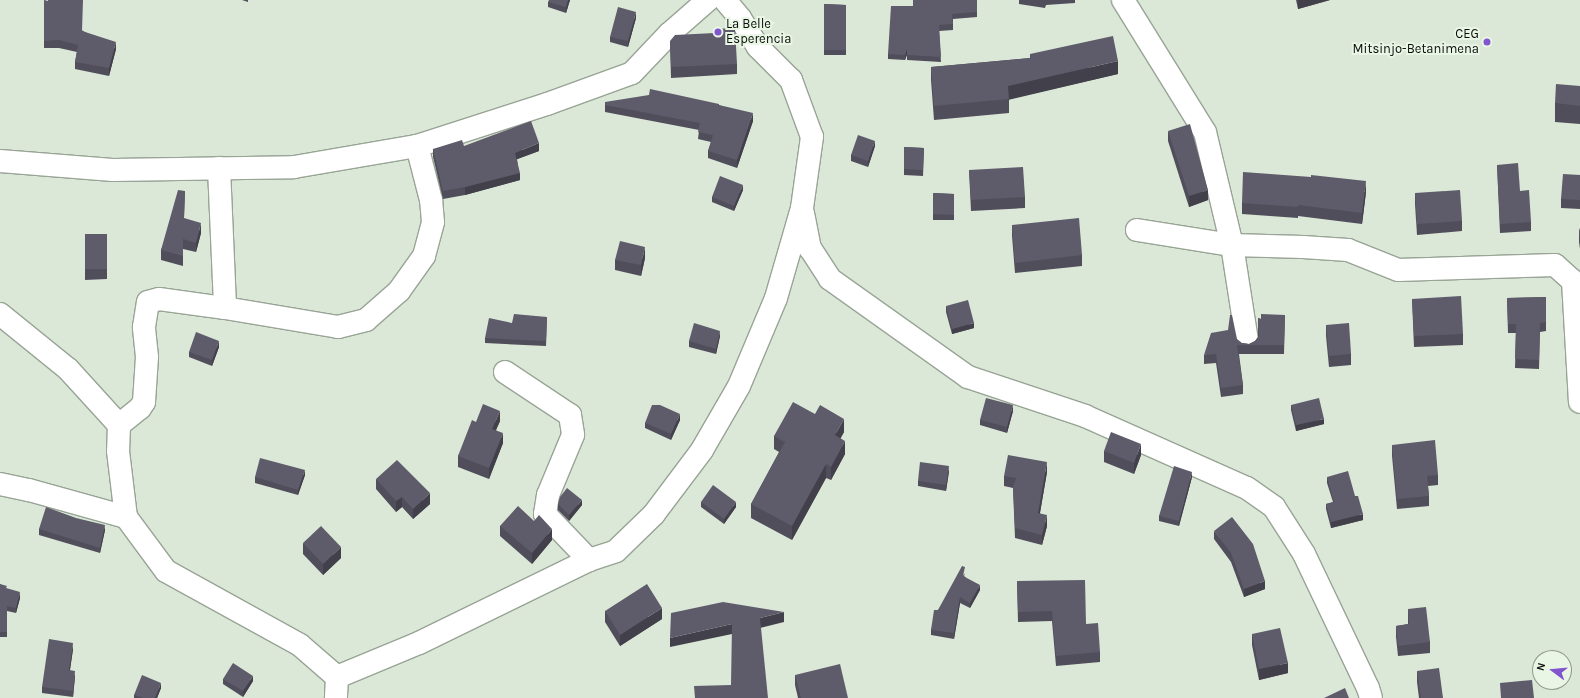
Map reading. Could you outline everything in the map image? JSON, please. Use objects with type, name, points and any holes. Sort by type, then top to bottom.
[{"type":"street","points":[[0,161],[113,170],[294,167],[417,146],[547,104],[632,73],[669,34],[708,0]]},
{"type":"street","points":[[337,677],[419,643],[589,560],[616,551],[654,514],[702,450],[739,386],[776,298],[802,208],[812,137],[792,80],[758,47],[740,18],[725,0]]},
{"type":"street","points":[[1123,0],[1205,132],[1232,245],[1247,341]]},
{"type":"street","points":[[119,425],[140,408],[144,402],[148,357],[144,327],[148,302],[159,299],[225,308],[338,327],[366,320],[399,291],[424,256],[433,222],[431,200],[417,146]]},
{"type":"street","points":[[219,168],[225,308]]},
{"type":"street","points":[[802,208],[810,248],[830,279],[968,377],[1085,416],[1247,488],[1274,507],[1304,554],[1368,688],[1370,698]]},
{"type":"street","points":[[1137,230],[1232,245],[1348,250],[1398,270],[1555,266],[1573,281],[1580,402]]},
{"type":"street","points":[[0,314],[68,369],[119,425],[118,451],[126,517],[166,572],[300,646],[337,677]]},
{"type":"street","points":[[505,372],[570,415],[573,435],[548,495],[545,514],[589,560]]},
{"type":"street","points":[[0,484],[29,490],[126,517]]},
{"type":"street","points":[[336,698],[337,677]]},
{"type":"building","points":[[44,0],[83,0],[82,31],[116,42],[109,68],[75,62],[78,45],[59,40],[44,41]]},
{"type":"building","points":[[549,0],[568,0],[566,7],[548,2]]},
{"type":"building","points":[[913,0],[977,0],[977,12],[952,14],[953,24],[939,25],[941,57],[907,55],[907,49],[905,55],[888,54],[891,6],[913,6]]},
{"type":"building","points":[[824,4],[846,5],[846,50],[824,50]]},
{"type":"building","points":[[618,7],[636,12],[628,41],[610,37]]},
{"type":"building","points":[[735,28],[737,64],[671,67],[670,41],[675,35],[715,33],[715,29]]},
{"type":"building","points":[[1113,36],[1118,61],[1008,86],[1009,99],[934,106],[931,67],[1031,58],[1030,54]]},
{"type":"building","points":[[1556,84],[1580,86],[1580,106],[1555,103]]},
{"type":"building","points":[[650,89],[753,113],[737,160],[708,151],[713,135],[698,132],[700,123],[605,105],[605,102],[649,95]]},
{"type":"building","points":[[531,121],[539,143],[515,153],[520,173],[443,191],[433,149],[462,140],[464,146]]},
{"type":"building","points":[[1190,124],[1208,190],[1189,196],[1168,131]]},
{"type":"building","points":[[858,135],[875,141],[868,161],[851,155]]},
{"type":"building","points":[[904,147],[924,148],[923,170],[904,169]]},
{"type":"building","points":[[1518,163],[1520,191],[1529,190],[1531,222],[1500,224],[1497,165]]},
{"type":"building","points":[[1023,167],[1025,197],[971,200],[969,170]]},
{"type":"building","points":[[1243,172],[1311,177],[1311,175],[1366,181],[1362,213],[1298,205],[1298,207],[1242,203]]},
{"type":"building","points":[[1563,174],[1580,175],[1580,200],[1561,199]]},
{"type":"building","points":[[720,176],[743,185],[734,206],[712,197]]},
{"type":"building","points":[[178,190],[185,191],[184,218],[201,223],[196,243],[183,239],[183,256],[161,250]]},
{"type":"building","points":[[1460,190],[1462,221],[1417,224],[1415,193]]},
{"type":"building","points":[[933,193],[954,194],[954,215],[933,214]]},
{"type":"building","points":[[1079,218],[1082,255],[1015,263],[1012,225]]},
{"type":"building","points":[[85,234],[107,234],[107,269],[85,269]]},
{"type":"building","points":[[620,241],[645,247],[641,265],[615,260]]},
{"type":"building","points":[[1461,296],[1463,334],[1414,336],[1412,299]]},
{"type":"building","points":[[1546,297],[1546,322],[1540,323],[1539,360],[1515,359],[1516,324],[1508,324],[1507,298]]},
{"type":"building","points":[[968,300],[974,323],[952,329],[946,306]]},
{"type":"building","points":[[514,314],[547,317],[546,341],[485,338],[489,318],[512,323]]},
{"type":"building","points":[[1261,314],[1285,315],[1284,345],[1237,345],[1243,385],[1221,388],[1216,354],[1204,355],[1211,333],[1228,330],[1230,315],[1232,315],[1237,339],[1242,343],[1249,344],[1255,341],[1259,336],[1258,318],[1261,319]]},
{"type":"building","points":[[694,323],[720,331],[716,349],[689,341]]},
{"type":"building","points":[[1349,323],[1351,354],[1329,356],[1326,325]]},
{"type":"building","points":[[196,332],[219,341],[212,360],[189,352]]},
{"type":"building","points":[[986,398],[1013,405],[1007,427],[980,420]]},
{"type":"building","points":[[1319,398],[1324,419],[1296,425],[1291,405]]},
{"type":"building","points":[[793,402],[815,414],[820,405],[844,419],[835,435],[845,441],[831,467],[826,464],[792,526],[751,504],[785,442],[774,436]]},
{"type":"building","points":[[483,404],[500,411],[492,429],[503,433],[489,468],[458,456],[472,420],[476,422]]},
{"type":"building","points":[[652,405],[660,405],[680,414],[671,434],[645,423]]},
{"type":"building","points":[[1111,432],[1141,444],[1134,463],[1104,451]]},
{"type":"building","points":[[1435,440],[1438,475],[1427,476],[1429,496],[1397,499],[1392,445]]},
{"type":"building","points":[[1008,455],[1047,462],[1038,513],[1047,515],[1042,535],[1015,528],[1013,487],[1016,478],[1004,476]]},
{"type":"building","points":[[260,458],[305,470],[298,490],[255,477]]},
{"type":"building","points":[[397,460],[430,493],[413,509],[402,497],[396,501],[376,479]]},
{"type":"building","points":[[920,462],[949,466],[946,485],[918,481]]},
{"type":"building","points":[[1174,466],[1192,472],[1179,521],[1159,516]]},
{"type":"building","points":[[1348,471],[1355,496],[1358,496],[1363,514],[1331,522],[1326,504],[1334,502],[1327,477]]},
{"type":"building","points":[[713,485],[736,502],[724,519],[701,502]]},
{"type":"building","points":[[567,488],[582,500],[569,515],[558,504],[560,497]]},
{"type":"building","points":[[518,506],[534,521],[539,515],[552,529],[532,553],[500,526]]},
{"type":"building","points":[[46,507],[76,518],[105,525],[100,548],[39,529]]},
{"type":"building","points":[[1232,517],[1253,544],[1265,581],[1244,589],[1231,553],[1214,531]]},
{"type":"building","points":[[321,526],[341,547],[323,564],[303,543]]},
{"type":"building","points":[[962,566],[965,567],[963,576],[980,585],[970,603],[960,597],[954,633],[931,630],[934,610],[938,610]]},
{"type":"building","points":[[1085,580],[1086,624],[1098,623],[1100,652],[1056,656],[1052,611],[1018,612],[1017,581]]},
{"type":"building","points":[[0,584],[7,586],[6,588],[20,592],[16,608],[7,606],[7,632],[0,632]]},
{"type":"building","points":[[647,584],[662,608],[620,635],[605,611]]},
{"type":"building","points":[[723,602],[784,612],[760,618],[768,698],[695,698],[694,686],[731,685],[732,624],[670,638],[671,613]]},
{"type":"building","points":[[1426,607],[1430,642],[1398,646],[1396,626],[1409,624],[1408,609]]},
{"type":"building","points":[[1280,628],[1288,663],[1259,669],[1252,634]]},
{"type":"building","points":[[49,639],[73,643],[69,670],[75,671],[73,691],[42,687]]},
{"type":"building","points":[[233,663],[253,676],[243,691],[223,679]]},
{"type":"building","points":[[840,664],[848,698],[801,698],[795,675]]},
{"type":"building","points":[[1439,668],[1443,698],[1421,698],[1417,671]]},
{"type":"building","points":[[142,675],[161,683],[155,698],[143,698],[134,695]]},
{"type":"building","points":[[1532,680],[1534,698],[1501,698],[1500,683]]},
{"type":"building","points":[[1345,688],[1349,698],[1324,698]]},
{"type":"place","name":"La Belle Esperencia","points":[[718,32]]},
{"type":"place","name":"CEG Mitsinjo-Betanimena","points":[[1487,42]]}]
